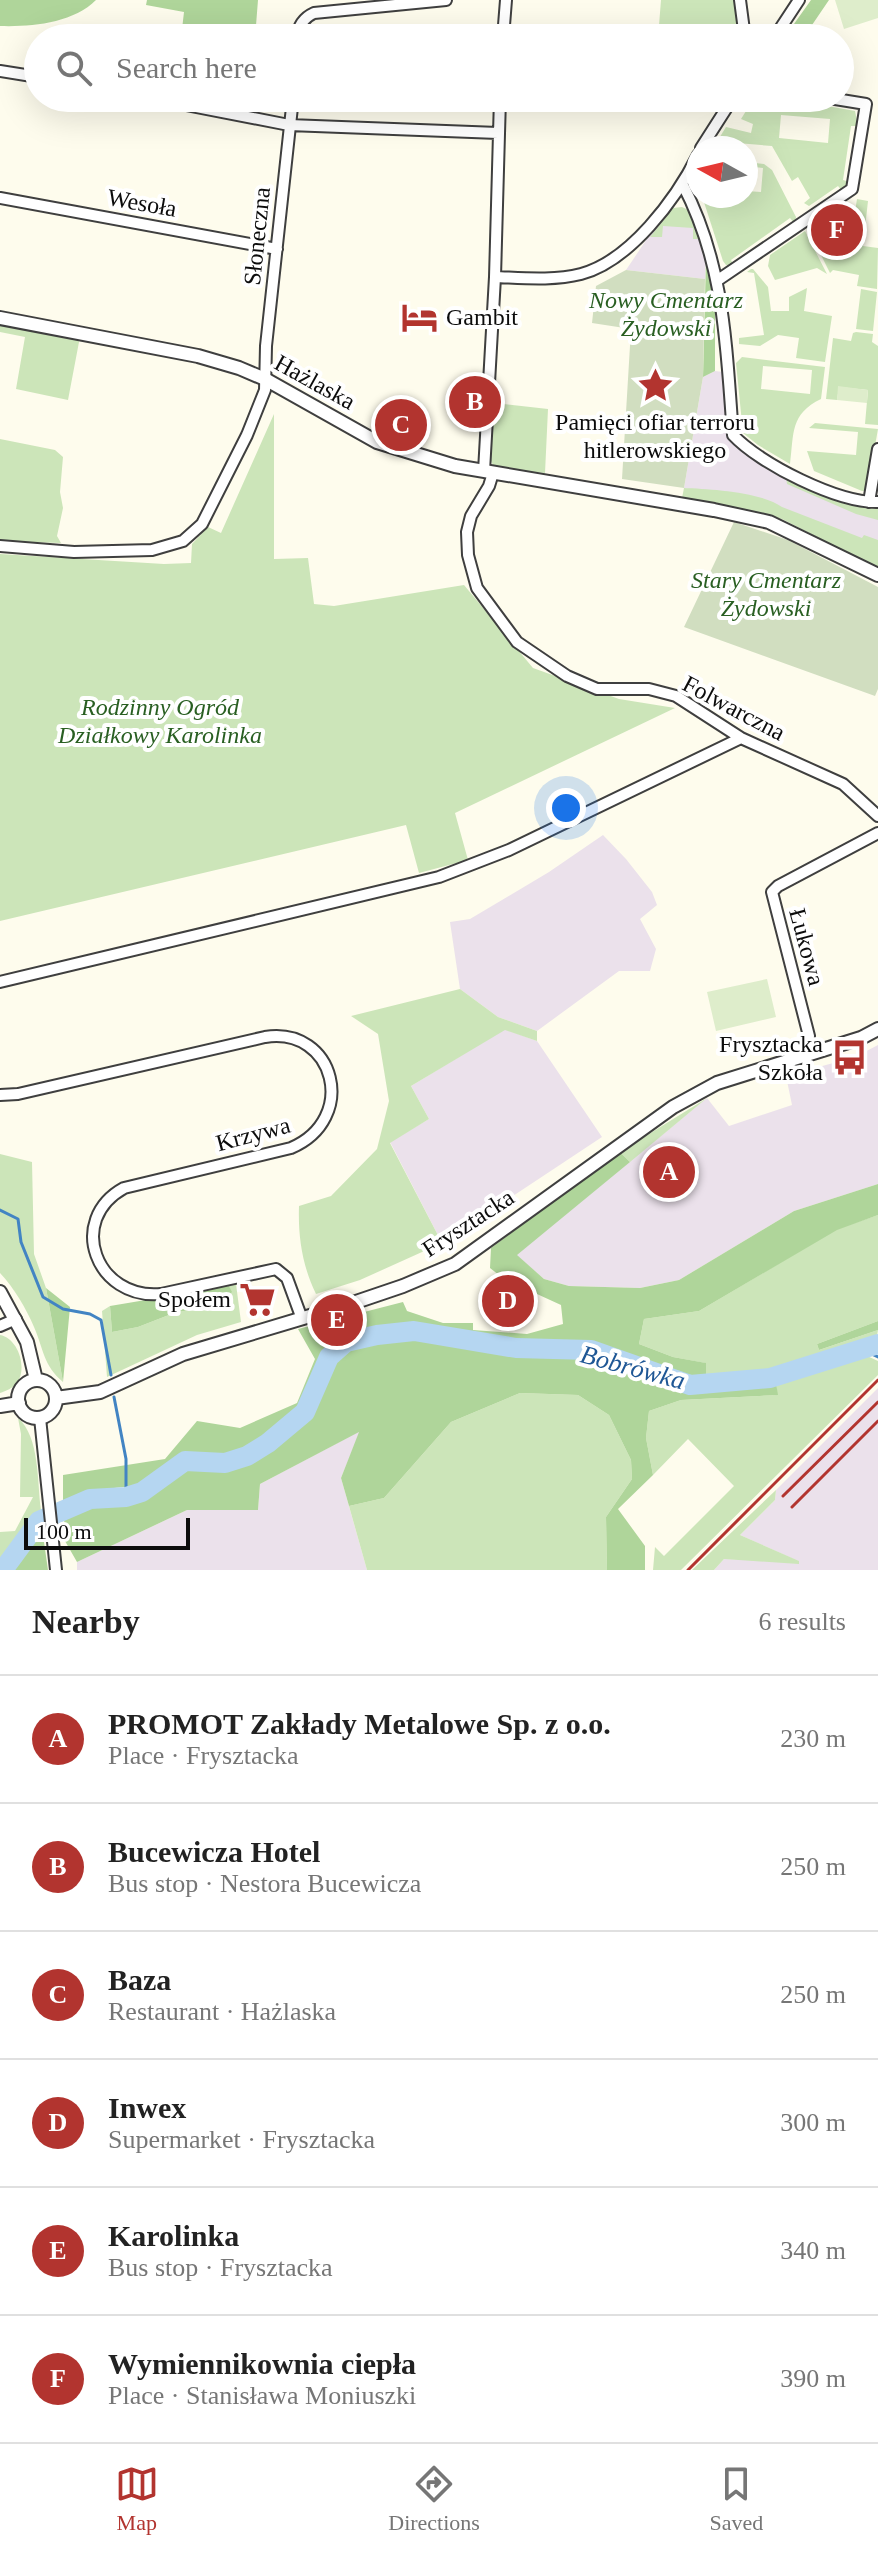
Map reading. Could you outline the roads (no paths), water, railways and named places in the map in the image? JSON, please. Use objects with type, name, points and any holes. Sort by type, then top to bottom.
[{"type":"street","points":[[301,24],[306,16],[446,0]]},
{"type":"street","points":[[504,24],[506,0]]},
{"type":"street","points":[[740,0],[743,24]]},
{"type":"street","points":[[783,24],[799,0]]},
{"type":"street","points":[[0,71],[24,75]]},
{"type":"street","points":[[718,280],[852,189],[866,104],[854,102]]},
{"type":"street","points":[[222,112],[289,125],[498,133]]},
{"type":"street","name":"Słoneczna","points":[[0,546],[74,552],[168,547],[190,537],[208,514],[247,435],[265,390],[266,346],[291,112]]},
{"type":"street","points":[[489,472],[499,112]]},
{"type":"street","points":[[709,136],[724,112]]},
{"type":"street","points":[[495,277],[550,278],[582,274],[603,266],[636,239],[686,179]]},
{"type":"street","points":[[683,185],[694,207],[718,280],[724,313],[733,435],[743,446],[783,470],[852,501],[873,502],[878,449]]},
{"type":"street","name":"Wesoła","points":[[0,198],[277,249]]},
{"type":"street","name":"Hażlaska","points":[[0,318],[198,356],[239,368],[265,379],[377,442],[455,466],[769,522],[878,575]]},
{"type":"street","name":"Folwarczna","points":[[489,472],[489,486],[471,516],[467,532],[468,555],[477,588],[517,642],[567,676],[597,689],[649,689],[676,696],[741,738],[843,784],[878,816]]},
{"type":"street","points":[[0,982],[439,877],[509,850],[741,738]]},
{"type":"street","name":"Łukowa","points":[[809,1036],[772,892],[878,833]]},
{"type":"street","name":"Frysztacka","points":[[56,1398],[100,1392],[183,1354],[403,1286],[455,1264],[673,1107],[717,1083],[861,1038],[878,1029]]},
{"type":"street","name":"Krzywa","points":[[0,1095],[18,1094],[265,1037],[282,1036],[307,1045],[324,1065],[332,1088],[328,1115],[312,1136],[291,1148],[124,1188],[104,1205],[93,1237],[97,1258],[108,1276],[120,1286],[141,1294],[161,1294],[273,1269],[281,1271],[287,1278],[302,1319]]},
{"type":"street","points":[[0,1292],[27,1342],[36,1380]]},
{"type":"street","points":[[0,1326],[16,1319]]},
{"type":"street","points":[[36,1380],[52,1387],[56,1398],[50,1413],[40,1418],[29,1416],[19,1403],[24,1385],[36,1380]]},
{"type":"street","points":[[0,1406],[19,1403]]},
{"type":"street","points":[[40,1418],[56,1570]]},
{"type":"waterway","points":[[0,1210],[18,1219],[21,1242],[43,1297],[63,1309],[90,1314],[101,1320],[111,1375]]},
{"type":"waterway","name":"Bobrówka","points":[[3,1570],[39,1521],[90,1499],[126,1497],[142,1492],[185,1461],[225,1463],[247,1456],[268,1443],[305,1412],[329,1357],[346,1342],[414,1331],[516,1348],[591,1350],[690,1385],[770,1378],[878,1344]]},
{"type":"waterway","points":[[861,1349],[878,1357]]},
{"type":"waterway","points":[[114,1397],[126,1459],[126,1497]]},
{"type":"railway","points":[[688,1570],[878,1380]]},
{"type":"railway","points":[[783,1496],[878,1402]]},
{"type":"railway","points":[[792,1507],[878,1421]]},
{"type":"place","name":"Wymiennikownia ciepła","points":[[837,230]]},
{"type":"place","name":"Gambit","points":[[420,317]]},
{"type":"place","name":"Pamięci ofiar terroru hitlerowskiego","points":[[655,385]]},
{"type":"place","name":"Bucewicza Hotel","points":[[475,402]]},
{"type":"place","name":"Baza","points":[[401,425]]},
{"type":"place","name":"Frysztacka Szkoła","points":[[849,1058]]},
{"type":"place","name":"PROMOT Zakłady Metalowe Sp. z o.o.","points":[[669,1172]]},
{"type":"place","name":"Społem","points":[[257,1299]]},
{"type":"place","name":"Inwex","points":[[508,1301]]},
{"type":"place","name":"Karolinka","points":[[337,1320]]},
{"type":"park label","name":"Nowy Cmentarz Żydowski","points":[[666,314]]},
{"type":"park label","name":"Stary Cmentarz Żydowski","points":[[766,594]]},
{"type":"park label","name":"Rodzinny Ogród Działkowy Karolinka","points":[[160,721]]}]
